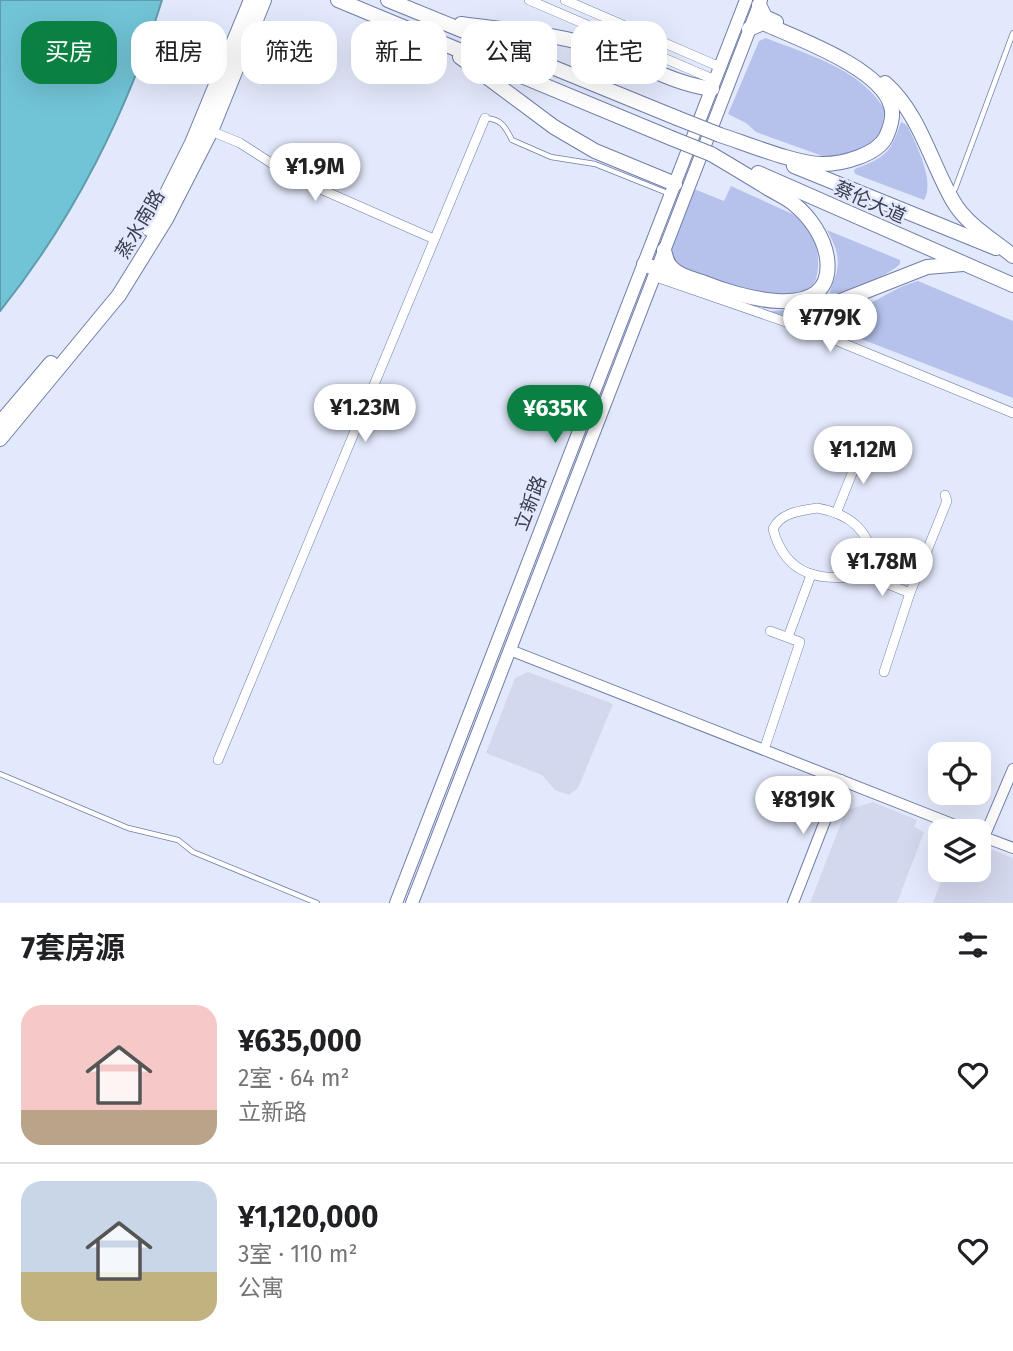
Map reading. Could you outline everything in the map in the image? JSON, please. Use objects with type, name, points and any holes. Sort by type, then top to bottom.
[{"type":"main road","name":"蒸水南路","points":[[0,423],[109,293],[152,225],[204,116],[251,0]]},
{"type":"main road","name":"蒸水南路","points":[[0,439],[99,321],[130,279],[186,184],[211,131],[264,0]]},
{"type":"main road","points":[[338,0],[388,21]]},
{"type":"main road","points":[[393,2],[720,135],[808,162],[823,164],[856,157],[884,141],[890,127],[892,107],[884,92],[861,70],[839,57],[762,23],[749,29]]},
{"type":"main road","points":[[756,2],[765,17],[855,60],[889,86],[914,118],[948,192],[963,215],[1013,256]]},
{"type":"main road","name":"立新路","points":[[412,903],[510,650],[651,270],[673,189],[720,67],[756,2]]},
{"type":"main road","name":"立新路","points":[[396,903],[651,270],[664,250],[749,29],[756,2]]},
{"type":"main road","points":[[436,20],[557,38],[603,49],[686,85],[713,85]]},
{"type":"main road","points":[[447,45],[711,153],[794,204],[816,229],[827,257],[825,281],[821,290],[800,299],[782,302],[760,300],[718,289],[675,271],[666,262],[664,250]]},
{"type":"main road","points":[[447,47],[554,127],[673,189]]},
{"type":"main road","name":"蔡伦大道","points":[[720,135],[1013,256]]},
{"type":"main road","name":"蔡伦大道","points":[[711,153],[1013,285]]},
{"type":"main road","points":[[651,270],[714,292],[782,307],[838,302],[928,267],[963,264]]},
{"type":"street","points":[[529,0],[713,85]]},
{"type":"street","points":[[565,0],[720,67]]},
{"type":"street","points":[[218,760],[485,118]]},
{"type":"street","points":[[211,131],[240,144],[293,177],[434,239]]},
{"type":"street","points":[[651,270],[748,311],[818,333],[1013,413]]},
{"type":"street","points":[[837,511],[861,451]]},
{"type":"street","points":[[884,672],[910,593],[947,501],[945,495]]},
{"type":"street","points":[[866,575],[875,563],[871,546],[856,524],[837,511],[817,508],[793,512],[778,520],[773,529],[776,543],[785,556],[811,575],[826,579],[866,575],[910,593]]},
{"type":"street","points":[[788,638],[811,575]]},
{"type":"street","points":[[764,750],[800,648],[800,642],[770,631]]},
{"type":"street","points":[[510,650],[940,819]]},
{"type":"street","points":[[989,819],[1013,769]]},
{"type":"street","points":[[793,903],[841,780]]},
{"type":"street","points":[[991,840],[1013,848]]},
{"type":"lane","points":[[948,192],[956,189],[1013,33]]},
{"type":"lane","points":[[485,118],[496,119],[504,124],[512,140],[551,157],[595,164],[673,189]]},
{"type":"lane","points":[[0,774],[128,828],[178,840],[193,852],[317,903]]},
{"type":"shaded area","points":[[0,0],[162,0],[155,21],[131,21],[133,84],[115,123],[96,163],[51,240],[0,311]]},
{"type":"shaded area","points":[[766,38],[816,57],[862,83],[885,110],[881,134],[875,141],[858,150],[828,158],[756,132],[746,123],[728,114],[759,41]]},
{"type":"shaded area","points":[[901,122],[907,125],[923,162],[928,183],[924,200],[855,174],[854,170],[886,152]]},
{"type":"shaded area","points":[[731,186],[799,217],[807,227],[818,255],[815,281],[808,291],[787,297],[756,294],[703,278],[672,261],[668,254],[694,189],[724,201]]},
{"type":"shaded area","points":[[827,230],[900,260],[900,264],[866,284],[830,293],[838,259]]},
{"type":"shaded area","points":[[918,281],[1013,321],[1013,398],[815,321],[767,312],[843,313]]},
{"type":"shaded area","points":[[528,672],[613,704],[578,788],[569,795],[555,790],[542,775],[486,753],[515,678]]},
{"type":"shaded area","points":[[873,802],[917,820],[914,827],[924,832],[897,903],[810,903],[846,810]]},
{"type":"shaded area","points":[[991,849],[1013,858],[1013,903],[933,903],[941,882],[991,882]]}]
